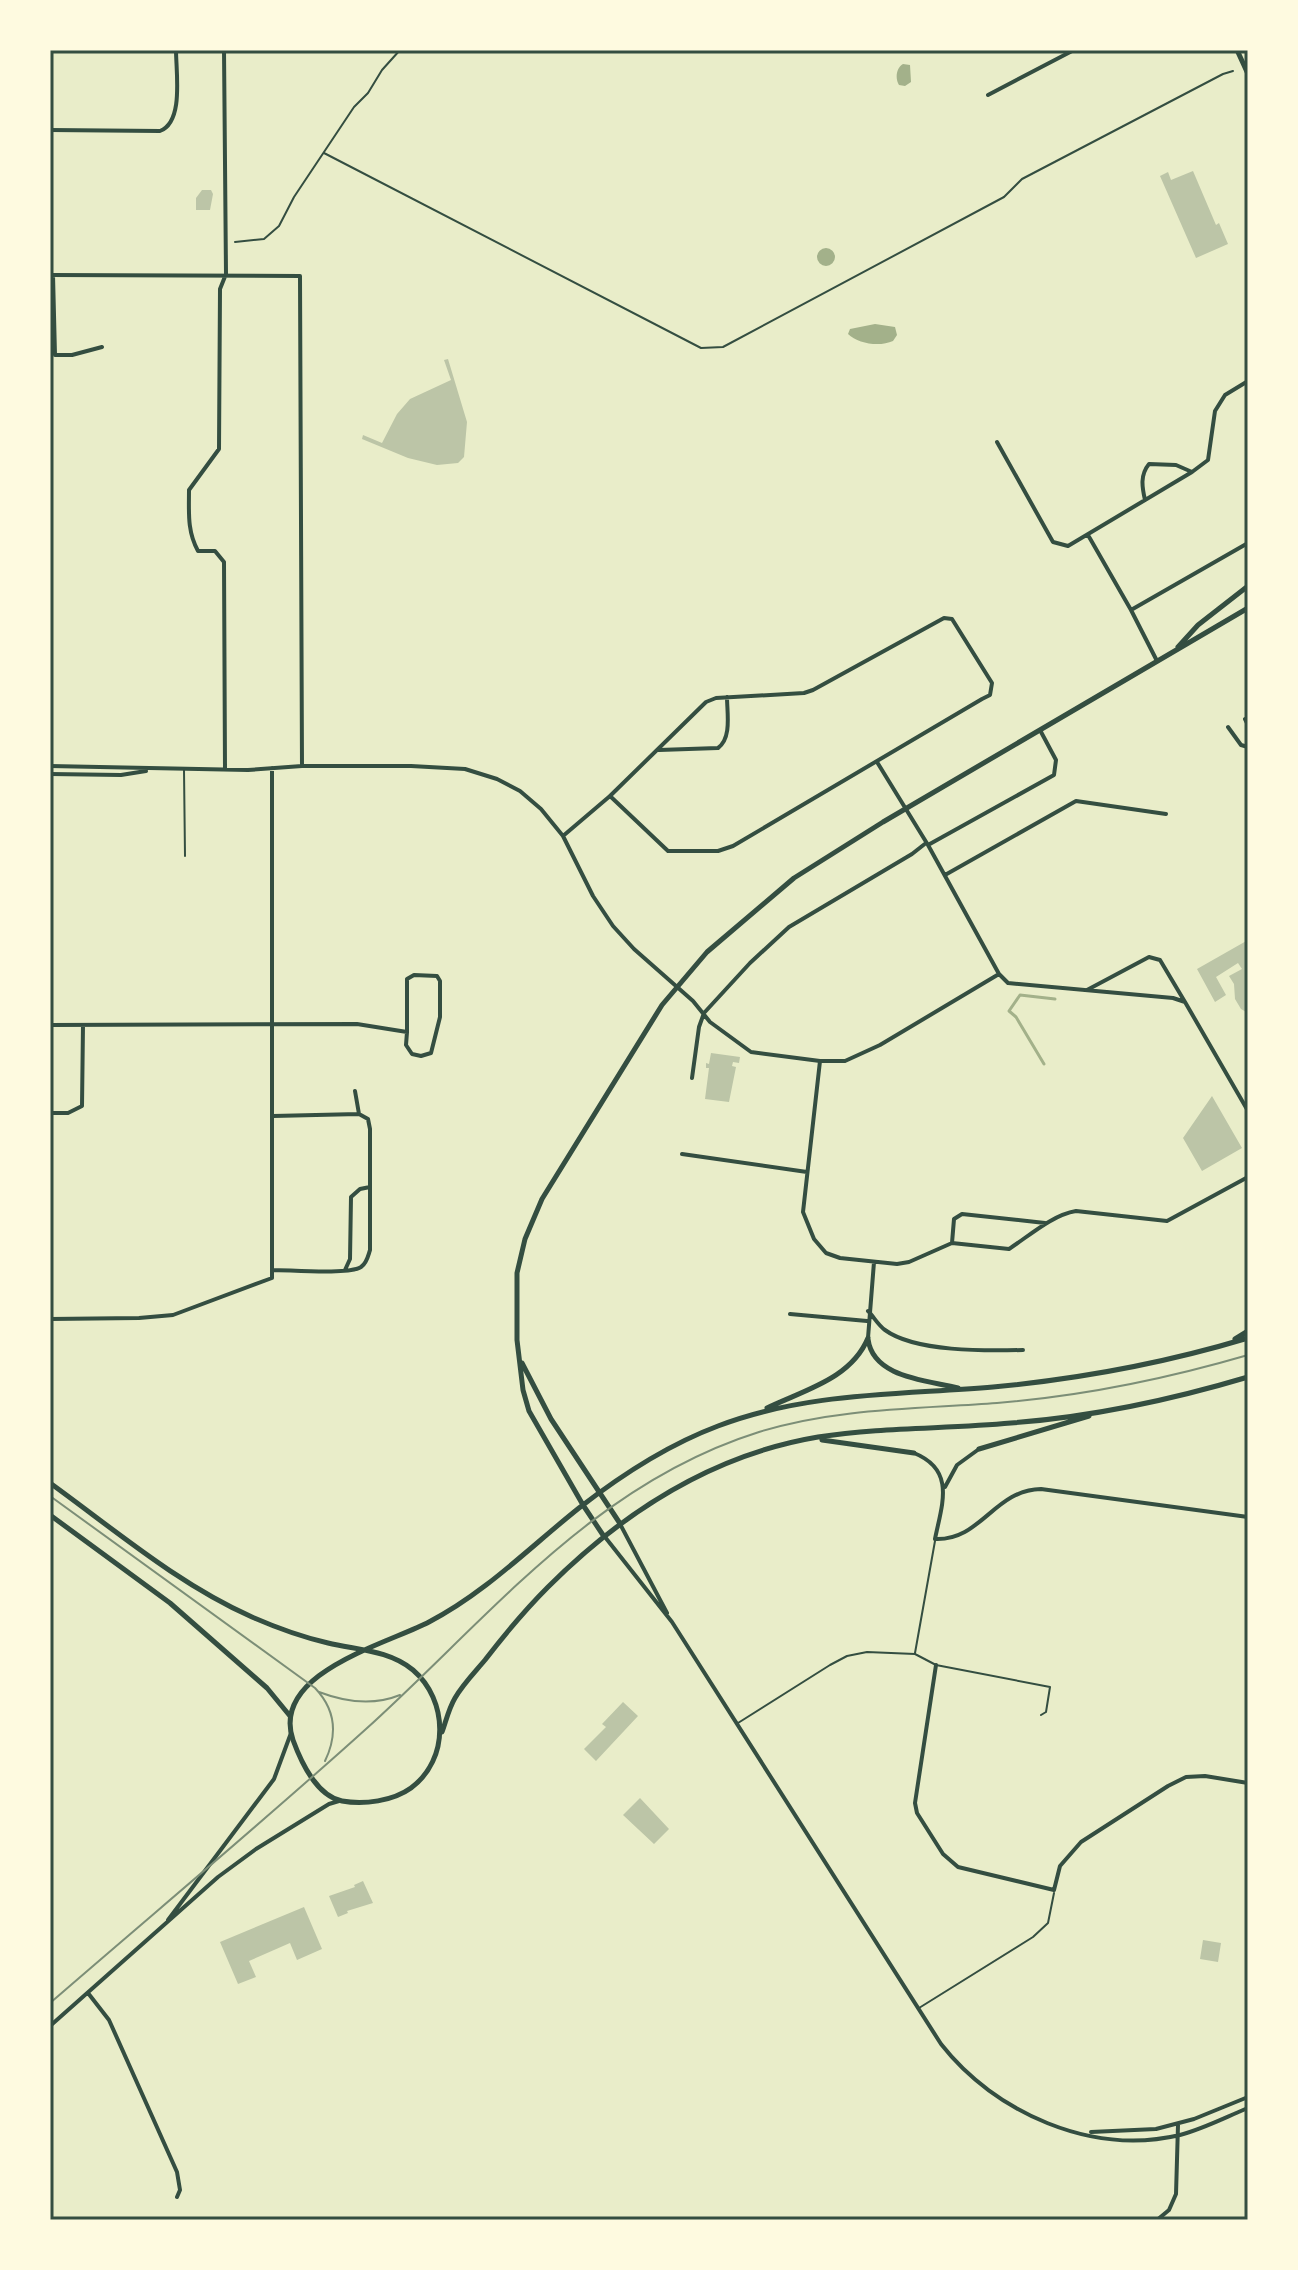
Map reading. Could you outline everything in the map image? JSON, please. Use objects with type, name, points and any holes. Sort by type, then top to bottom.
[{"type":"street","points":[[50,130],[166,129],[176,115],[176,50]]},
{"type":"street","points":[[224,50],[226,274],[220,289],[219,449],[189,490],[189,536],[198,551],[215,551],[224,562],[225,770]]},
{"type":"street","points":[[988,95],[1074,50]]},
{"type":"street","points":[[1237,50],[1248,74]]},
{"type":"street","points":[[102,347],[72,355],[55,355],[52,275],[300,276],[302,766]]},
{"type":"street","points":[[997,442],[1053,542],[1068,546],[1208,460],[1215,411],[1225,395],[1248,381]]},
{"type":"street","points":[[1145,500],[1142,480],[1149,464],[1176,465],[1192,472]]},
{"type":"street","points":[[1088,535],[1157,661]]},
{"type":"street","points":[[1131,610],[1248,543]]},
{"type":"street","points":[[1174,651],[1198,625],[1248,586]]},
{"type":"street","points":[[672,1622],[583,1505],[529,1411],[523,1390],[515,1310],[517,1273],[532,1220],[549,1187],[629,1054],[676,985],[729,932],[794,878],[1248,608]]},
{"type":"street","points":[[563,836],[610,796],[706,702],[727,697],[813,690],[944,618],[952,619],[992,683],[990,695],[733,846],[718,851],[668,851],[610,796]]},
{"type":"street","points":[[657,750],[718,748],[727,737],[727,697]]},
{"type":"street","points":[[1228,727],[1241,745],[1248,747]]},
{"type":"street","points":[[692,1078],[704,1013],[782,932],[927,844],[1054,775],[1056,760],[1040,730]]},
{"type":"street","points":[[877,762],[927,844],[999,974],[1008,983],[1173,998],[1185,1002]]},
{"type":"street","points":[[50,766],[153,770],[424,766],[479,772],[520,791],[541,809],[563,836],[607,918],[623,938],[676,985],[710,1022],[751,1052],[845,1061],[880,1045],[999,974]]},
{"type":"street","points":[[50,1319],[173,1315],[272,1278],[272,768]]},
{"type":"street","points":[[50,774],[121,775],[153,770]]},
{"type":"street","points":[[944,875],[1076,801],[1166,814]]},
{"type":"street","points":[[1085,991],[1149,957],[1160,960],[1248,1111]]},
{"type":"street","points":[[414,975],[437,976],[440,981],[440,1017],[431,1053],[421,1056],[412,1054],[406,1045],[407,1032],[407,979],[414,975]]},
{"type":"street","points":[[50,1025],[273,1027],[357,1024],[407,1032]]},
{"type":"street","points":[[50,1113],[68,1113],[82,1106],[83,1025]]},
{"type":"street","points":[[820,1061],[803,1212],[806,1227],[826,1253],[874,1262],[909,1262],[952,1243],[1009,1249],[1067,1212],[1076,1211],[1167,1221],[1248,1177]]},
{"type":"street","points":[[355,1091],[359,1114]]},
{"type":"street","points":[[272,1270],[360,1268],[370,1250],[368,1119],[359,1114],[273,1116]]},
{"type":"street","points":[[682,1154],[807,1172]]},
{"type":"street","points":[[345,1270],[350,1259],[351,1197],[360,1189],[370,1187]]},
{"type":"street","points":[[952,1243],[954,1219],[962,1214],[1047,1224]]},
{"type":"street","points":[[874,1262],[867,1321],[874,1356],[886,1368],[964,1389]]},
{"type":"street","points":[[868,1311],[881,1328],[911,1343],[994,1351],[1023,1350]]},
{"type":"street","points":[[790,1314],[867,1321]]},
{"type":"street","points":[[1226,1345],[1248,1331]]},
{"type":"street","points":[[339,1801],[322,1790],[313,1779],[291,1733],[290,1717],[297,1701],[318,1675],[336,1663],[425,1625],[468,1598],[583,1505],[696,1435],[759,1412],[843,1372],[868,1338]]},
{"type":"street","points":[[759,1412],[831,1398],[964,1389],[1100,1374],[1248,1338]]},
{"type":"street","points":[[519,1359],[551,1419],[619,1522],[672,1622],[954,2061],[984,2088],[1029,2116],[1123,2141],[1178,2135],[1248,2108]]},
{"type":"street","points":[[1248,1380],[1097,1413],[979,1449],[957,1465],[944,1489],[935,1539],[958,1538],[1014,1494],[1026,1490],[1041,1489],[1248,1517]]},
{"type":"street","points":[[50,2026],[218,1877],[256,1849],[329,1804],[383,1800],[411,1788],[432,1764],[454,1699],[510,1627],[603,1535],[661,1496],[717,1467],[805,1440],[1097,1413]]},
{"type":"street","points":[[805,1440],[831,1440],[914,1453],[935,1467],[944,1489]]},
{"type":"street","points":[[50,1483],[213,1597],[272,1626],[396,1659],[422,1679],[435,1703],[441,1733]]},
{"type":"street","points":[[50,1515],[170,1603],[259,1680],[290,1717]]},
{"type":"street","points":[[936,1665],[915,1791],[917,1813],[943,1854],[958,1867],[1054,1890],[1060,1866],[1081,1842],[1168,1786],[1186,1777],[1205,1776],[1248,1783]]},
{"type":"street","points":[[164,1925],[274,1779],[291,1733]]},
{"type":"street","points":[[88,1993],[109,2020],[172,2159],[179,2179],[177,2197]]},
{"type":"street","points":[[1085,2133],[1147,2130],[1178,2124],[1248,2097]]},
{"type":"street","points":[[1157,2220],[1169,2210],[1176,2194],[1178,2124]]},
{"type":"lane","points":[[184,770],[185,856]]},
{"type":"lane","points":[[915,1654],[935,1539]]},
{"type":"lane","points":[[737,1724],[823,1669],[847,1656],[867,1652],[915,1654],[936,1665],[1050,1687],[1046,1712],[1041,1715]]},
{"type":"lane","points":[[918,2008],[1033,1937],[1048,1923],[1054,1890]]},
{"type":"path","points":[[226,242],[256,242],[271,235],[354,107],[400,50]]},
{"type":"path","points":[[324,153],[701,348],[714,349],[756,330],[1004,197],[1022,179],[1233,71]]},
{"type":"shaded area","points":[[903,64],[910,65],[911,82],[905,86],[899,85],[897,77]]},
{"type":"shaded area","points":[[822,248],[830,248],[835,257],[833,264],[822,266],[817,261],[817,253]]},
{"type":"shaded area","points":[[875,324],[895,327],[897,335],[893,341],[869,344],[848,334],[850,329]]},
{"type":"building","points":[[1193,171],[1216,225],[1219,223],[1228,244],[1196,258],[1160,176],[1168,172],[1171,180]]},
{"type":"building","points":[[202,190],[211,190],[213,194],[210,210],[196,210],[196,198]]},
{"type":"building","points":[[448,359],[467,422],[464,457],[458,463],[437,465],[408,458],[362,439],[363,435],[382,443],[397,414],[410,399],[451,380],[444,360]]},
{"type":"building","points":[[1248,940],[1248,1013],[1241,1009],[1235,999],[1234,984],[1229,976],[1242,969],[1238,963],[1216,977],[1226,995],[1215,1002],[1197,969]]},
{"type":"building","points":[[711,1053],[740,1057],[739,1063],[733,1062],[732,1066],[736,1067],[729,1102],[705,1099],[709,1068],[706,1068],[706,1063],[709,1064]]},
{"type":"building","points":[[1212,1096],[1242,1148],[1202,1171],[1183,1138]]},
{"type":"building","points":[[623,1702],[638,1716],[596,1761],[584,1749],[606,1727],[602,1724]]},
{"type":"building","points":[[640,1798],[669,1829],[654,1844],[623,1815]]},
{"type":"building","points":[[363,1881],[373,1903],[338,1917],[329,1896]]},
{"type":"building","points":[[304,1907],[322,1949],[297,1960],[290,1943],[249,1961],[256,1977],[238,1984],[220,1942]]},
{"type":"building","points":[[1203,1940],[1221,1943],[1218,1962],[1200,1959]]},
{"type":"waterway","points":[[1044,1064],[1016,1017],[1009,1011],[1020,995],[1055,999]]},
{"type":"tram line","points":[[50,2003],[366,1729],[547,1558],[594,1519],[645,1485],[700,1455],[759,1432],[817,1418],[1061,1396],[1155,1379],[1248,1355]]},
{"type":"tram line","points":[[50,1496],[315,1688],[327,1705],[333,1723],[332,1741],[325,1761]]},
{"type":"tram line","points":[[319,1692],[359,1701],[380,1701],[400,1695]]}]
